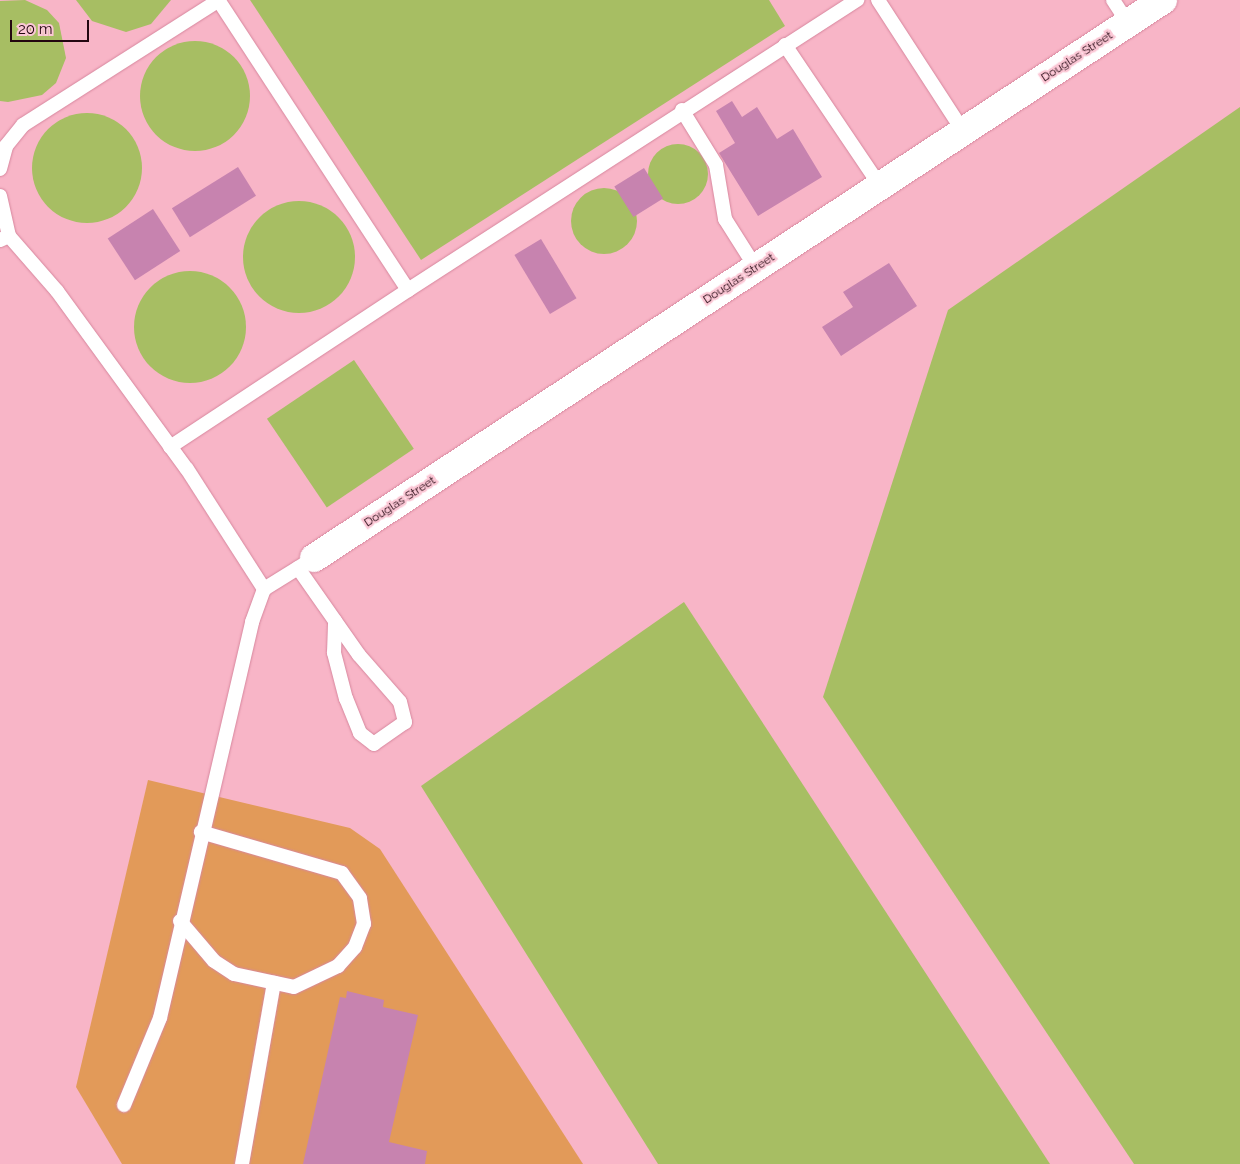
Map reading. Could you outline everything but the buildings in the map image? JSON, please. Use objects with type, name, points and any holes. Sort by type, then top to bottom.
[{"type":"street","name":"Douglas Street","points":[[306,563],[1163,0]]},
{"type":"lane","points":[[0,169],[6,146],[23,125],[218,0],[408,290]]},
{"type":"lane","points":[[170,447],[682,110],[857,0]]},
{"type":"lane","points":[[878,0],[963,131]]},
{"type":"lane","points":[[1113,0],[1128,24]]},
{"type":"lane","points":[[786,45],[880,186]]},
{"type":"lane","points":[[682,110],[716,165],[725,219],[756,268]]},
{"type":"lane","points":[[0,196],[5,238],[57,290],[170,447],[264,589]]},
{"type":"lane","points":[[124,1105],[160,1018],[201,832],[252,622],[264,589],[306,563],[335,621],[400,702],[405,722],[374,744],[360,733],[346,698],[334,654],[335,621]]},
{"type":"lane","points":[[180,921],[214,961],[234,974],[294,987],[338,966],[355,948],[364,924],[360,898],[342,873],[324,865],[201,832]]},
{"type":"lane","points":[[242,1164],[274,983]]},
{"type":"shaded area","points":[[25,0],[47,10],[59,23],[66,58],[56,83],[42,95],[8,102],[0,101],[0,1]]},
{"type":"shaded area","points":[[76,0],[171,0],[151,24],[126,32],[92,21]]},
{"type":"shaded area","points":[[250,0],[769,0],[785,26],[421,260]]},
{"type":"shaded area","points":[[195,41],[216,45],[234,57],[246,75],[250,96],[246,117],[234,135],[216,147],[195,151],[174,147],[156,135],[144,117],[140,96],[144,75],[156,57],[174,45]]},
{"type":"shaded area","points":[[1240,107],[1240,1164],[1134,1164],[823,697],[948,310]]},
{"type":"shaded area","points":[[87,113],[108,117],[126,129],[138,147],[142,168],[138,189],[126,207],[108,219],[87,223],[66,219],[48,207],[36,189],[32,168],[36,147],[48,129],[66,117]]},
{"type":"shaded area","points":[[672,144],[684,144],[695,149],[703,157],[708,168],[706,186],[695,199],[684,204],[672,204],[661,199],[653,191],[648,180],[648,168],[653,157],[661,149]]},
{"type":"shaded area","points":[[598,188],[610,188],[622,193],[632,203],[637,215],[635,234],[622,249],[610,254],[598,254],[586,249],[576,239],[571,227],[571,215],[576,203],[586,193]]},
{"type":"shaded area","points":[[299,201],[310,202],[320,206],[338,218],[350,236],[354,246],[354,268],[350,278],[338,296],[320,308],[310,312],[299,313],[288,312],[278,308],[260,296],[248,278],[244,268],[243,257],[244,246],[248,236],[260,218],[278,206],[288,202]]},
{"type":"shaded area","points":[[190,271],[211,275],[230,287],[242,306],[246,327],[242,348],[230,367],[211,379],[190,383],[169,379],[150,367],[138,348],[134,327],[138,306],[150,287],[169,275]]},
{"type":"shaded area","points":[[354,360],[414,449],[327,507],[267,419]]},
{"type":"shaded area","points":[[684,602],[1050,1164],[658,1164],[421,786]]},
{"type":"shaded area","points":[[148,780],[350,828],[380,849],[583,1164],[122,1164],[76,1087]]}]
